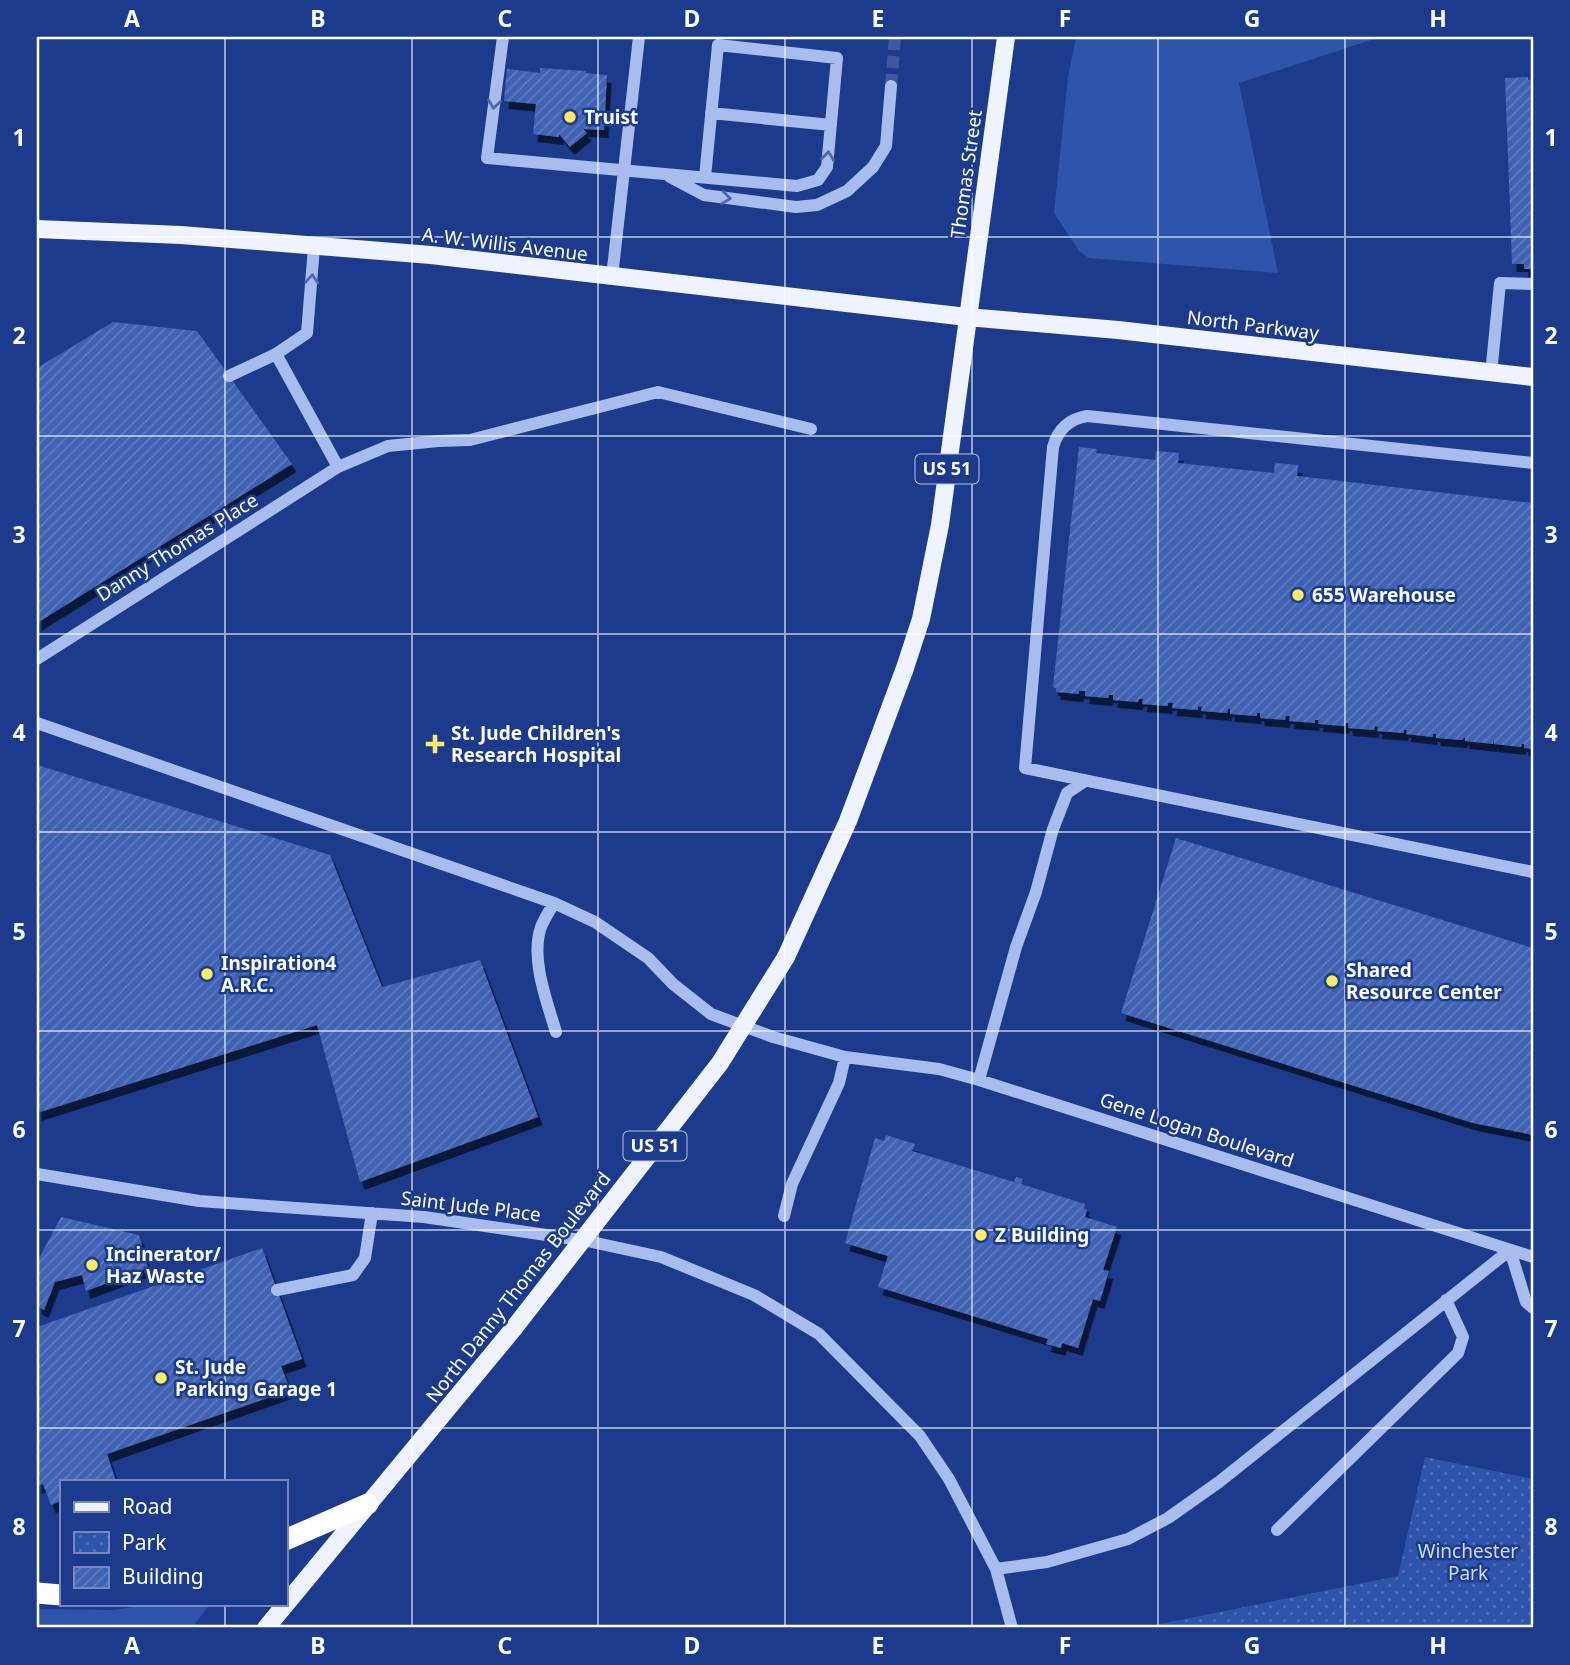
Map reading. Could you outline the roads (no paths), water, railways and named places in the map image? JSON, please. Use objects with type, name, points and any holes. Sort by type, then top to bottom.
[{"type":"highway","points":[[287,1539],[368,1504]]},
{"type":"highway","points":[[37,1593],[60,1595]]},
{"type":"main road","name":"Thomas Street","points":[[967,317],[1006,37]]},
{"type":"main road","name":"A. W. Willis Avenue","points":[[37,229],[181,235],[431,256],[967,317]]},
{"type":"main road","name":"North Parkway","points":[[967,317],[1118,330],[1533,377]]},
{"type":"main road","name":"North Danny Thomas Boulevard","points":[[287,1602],[514,1328],[719,1063],[786,957],[848,821],[921,619],[940,525],[967,317]]},
{"type":"main road","name":"North Danny Thomas Boulevard","points":[[266,1628],[284,1606]]},
{"type":"street","points":[[503,37],[487,158],[797,186],[818,180],[827,167],[837,58],[718,46],[705,177]]},
{"type":"street","points":[[611,277],[639,37]]},
{"type":"street","points":[[664,173],[704,195],[796,207],[817,205],[847,191],[873,167],[886,146],[891,86]]},
{"type":"street","points":[[711,113],[831,125]]},
{"type":"street","points":[[229,376],[276,354],[307,334],[314,247]]},
{"type":"street","points":[[1492,374],[1500,283],[1533,284]]},
{"type":"street","points":[[276,354],[338,467]]},
{"type":"street","name":"Danny Thomas Place","points":[[37,659],[338,467],[388,446],[470,440],[658,392],[811,429]]},
{"type":"street","points":[[1533,463],[1087,416],[1069,422],[1055,438],[1053,447],[1025,768],[1533,872]]},
{"type":"street","name":"Gene Logan Boulevard","points":[[37,723],[555,903],[595,922],[648,958],[673,984],[711,1014],[773,1037],[845,1056],[939,1069],[979,1080],[1533,1257]]},
{"type":"street","points":[[979,1080],[1016,947],[1036,892],[1053,829],[1067,793],[1085,781]]},
{"type":"street","points":[[555,903],[540,929],[538,957],[542,987],[556,1031]]},
{"type":"street","points":[[784,1216],[792,1184],[839,1083],[845,1056]]},
{"type":"street","name":"Saint Jude Place","points":[[37,1174],[199,1200],[424,1217],[587,1241],[661,1257],[754,1295],[819,1334],[920,1436],[949,1479],[996,1569],[1012,1628]]},
{"type":"street","points":[[277,1290],[353,1275],[365,1258],[372,1213]]},
{"type":"street","points":[[996,1569],[1047,1562],[1128,1539],[1168,1518],[1219,1482],[1510,1250],[1526,1302],[1533,1308]]},
{"type":"street","points":[[1277,1530],[1458,1353],[1464,1337],[1447,1300]]},
{"type":"tunnel","points":[[891,86],[895,37]]},
{"type":"place","name":"Truist","points":[[570,117]]},
{"type":"place","name":"655 Warehouse","points":[[1298,595]]},
{"type":"place","name":"St. Jude Children's Research Hospital","points":[[435,744]]},
{"type":"place","name":"Inspiration4 A.R.C.","points":[[207,974]]},
{"type":"place","name":"Shared Resource Center","points":[[1332,981]]},
{"type":"place","name":"Z Building","points":[[981,1235]]},
{"type":"place","name":"Incinerator/ Haz Waste","points":[[92,1265]]},
{"type":"place","name":"St. Jude Parking Garage 1","points":[[161,1378]]},
{"type":"park label","name":"Winchester Park","points":[[1468,1562]]}]
